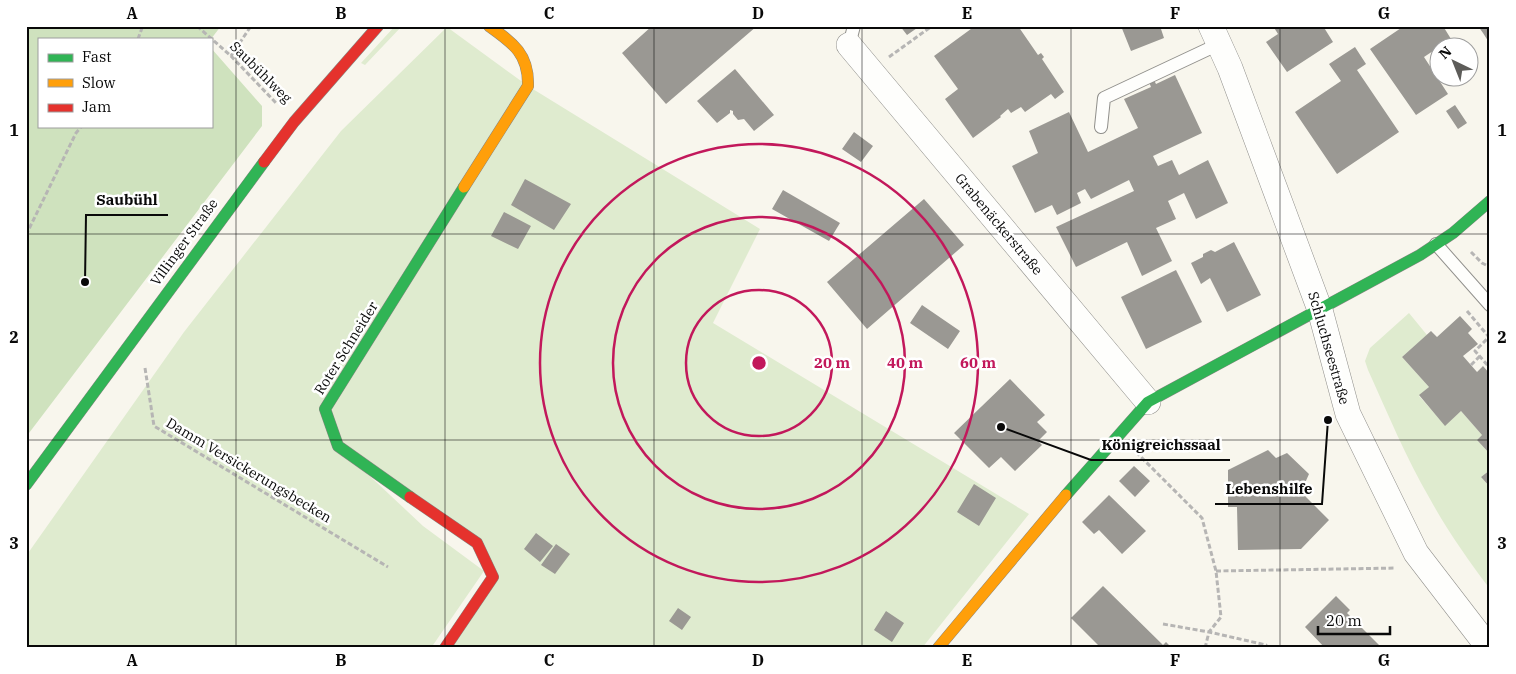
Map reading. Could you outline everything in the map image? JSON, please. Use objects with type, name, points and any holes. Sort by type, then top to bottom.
[{"type":"street","name":"Villinger Straße","points":[[26,485],[238,195],[294,122],[378,26]]},
{"type":"street","name":"Roter Schneider","points":[[446,648],[493,577],[478,543],[338,446],[325,409],[528,86],[528,70],[519,52],[489,26]]},
{"type":"street","name":"Schluchseestraße","points":[[1215,35],[1230,68],[1320,310],[1348,414],[1416,553],[1489,648]]},
{"type":"street","name":"Grabenäckerstraße","points":[[852,36],[870,71],[1148,402]]},
{"type":"street","points":[[938,648],[1040,524],[1148,402],[1420,255],[1453,233],[1490,202]]},
{"type":"lane","points":[[1101,127],[1104,98],[1215,35]]},
{"type":"lane","points":[[1436,244],[1490,305]]},
{"type":"path","points":[[138,38],[142,28],[145,26]]},
{"type":"path","name":"Saubühlweg","points":[[197,26],[211,38]]},
{"type":"path","points":[[231,56],[251,26]]},
{"type":"path","points":[[870,71],[932,26]]},
{"type":"path","name":"Saubühlweg","points":[[212,39],[231,56],[294,122]]},
{"type":"path","points":[[26,235],[76,133],[80,128]]},
{"type":"path","points":[[1464,307],[1489,337],[1475,350],[1490,368]]},
{"type":"path","points":[[1471,365],[1480,356]]},
{"type":"path","name":"Damm Versickerungsbecken","points":[[144,361],[154,426],[388,567]]},
{"type":"path","points":[[1118,434],[1202,518],[1216,571],[1221,617],[1209,632],[1205,648]]},
{"type":"path","points":[[1216,571],[1398,568],[1416,553]]},
{"type":"path","points":[[1163,624],[1266,645],[1266,648]]},
{"type":"green space","points":[[26,26],[221,26],[212,38],[38,38],[38,128],[212,128],[212,49],[262,106],[262,126],[26,437]]},
{"type":"green space","points":[[395,26],[402,26],[365,65],[361,63]]},
{"type":"green space","points":[[447,27],[528,86],[760,229],[713,323],[1029,514],[922,648],[445,648],[493,577],[478,543],[341,449],[423,526],[484,571],[431,648],[26,648],[26,556],[184,332],[341,131]]},
{"type":"green space","points":[[1409,313],[1427,335],[1402,357],[1429,387],[1419,396],[1445,425],[1461,411],[1482,435],[1477,440],[1490,454],[1490,470],[1481,477],[1490,487],[1490,589],[1451,533],[1421,483],[1365,361],[1370,348]]},
{"type":"building","points":[[652,26],[757,26],[666,104],[622,53]]},
{"type":"building","points":[[900,26],[920,26],[907,35]]},
{"type":"building","points":[[975,26],[1018,26],[1038,55],[1041,53],[1044,57],[1042,59],[1064,92],[1055,99],[1051,94],[1025,112],[1021,107],[1011,113],[1008,109],[1001,117],[973,138],[945,99],[958,89],[934,56]]},
{"type":"building","points":[[1121,26],[1160,26],[1164,38],[1131,51]]},
{"type":"building","points":[[1273,26],[1323,26],[1333,42],[1287,72],[1266,42],[1278,34]]},
{"type":"building","points":[[1404,26],[1443,26],[1450,38],[1428,38],[1428,54],[1424,57],[1428,63],[1428,88],[1444,88],[1448,94],[1416,115],[1370,49]]},
{"type":"building","points":[[1478,26],[1490,26],[1490,44],[1483,33]]},
{"type":"building","points":[[1355,47],[1366,64],[1357,70],[1399,132],[1337,174],[1295,112],[1341,81],[1329,64]]},
{"type":"building","points":[[735,69],[774,115],[754,131],[744,119],[738,120],[733,111],[730,110],[730,113],[717,123],[697,101]]},
{"type":"building","points":[[1175,75],[1202,133],[1153,156],[1158,166],[1172,160],[1179,175],[1208,160],[1228,203],[1196,219],[1184,193],[1168,201],[1176,219],[1156,228],[1172,261],[1142,276],[1127,242],[1076,267],[1056,227],[1134,191],[1129,180],[1091,199],[1085,189],[1077,193],[1081,203],[1057,215],[1052,205],[1035,213],[1012,166],[1038,153],[1029,131],[1069,112],[1088,152],[1138,128],[1124,99],[1151,87],[1149,82],[1154,80],[1156,84]]},
{"type":"building","points":[[1455,105],[1467,123],[1458,129],[1446,111]]},
{"type":"building","points":[[854,132],[873,146],[861,162],[842,149]]},
{"type":"building","points":[[525,179],[571,204],[554,230],[511,205]]},
{"type":"building","points":[[783,190],[840,223],[829,241],[772,209]]},
{"type":"building","points":[[924,199],[964,245],[867,329],[827,282]]},
{"type":"building","points":[[504,212],[531,226],[518,249],[491,236]]},
{"type":"building","points":[[1234,242],[1261,295],[1227,312],[1210,278],[1201,284],[1191,263],[1203,257],[1203,254],[1211,250],[1215,252]]},
{"type":"building","points":[[1176,270],[1202,322],[1146,349],[1121,297]]},
{"type":"building","points":[[922,305],[960,331],[948,349],[910,323]]},
{"type":"building","points":[[1460,316],[1472,329],[1468,333],[1478,344],[1463,356],[1477,372],[1483,366],[1490,374],[1490,454],[1477,440],[1482,435],[1461,411],[1445,426],[1419,395],[1429,387],[1402,357],[1431,331],[1437,337]]},
{"type":"building","points":[[1010,379],[1045,415],[1037,422],[1047,432],[1038,441],[1042,445],[1015,471],[1001,457],[989,468],[954,433]]},
{"type":"building","points":[[1268,450],[1276,458],[1287,453],[1309,474],[1301,492],[1329,520],[1301,549],[1238,550],[1237,507],[1228,507],[1228,470]]},
{"type":"building","points":[[1134,466],[1150,481],[1135,497],[1119,481]]},
{"type":"building","points":[[1490,470],[1490,487],[1481,477]]},
{"type":"building","points":[[974,484],[996,498],[979,526],[957,512]]},
{"type":"building","points":[[1109,495],[1146,531],[1122,554],[1099,530],[1094,534],[1082,522]]},
{"type":"building","points":[[536,533],[553,546],[540,562],[524,549]]},
{"type":"building","points":[[556,544],[570,554],[555,574],[541,565]]},
{"type":"building","points":[[1103,586],[1163,645],[1166,642],[1172,648],[1101,648],[1071,618]]},
{"type":"building","points":[[1336,596],[1350,610],[1347,613],[1382,648],[1325,648],[1305,627]]},
{"type":"building","points":[[678,608],[691,617],[682,630],[669,621]]},
{"type":"building","points":[[886,611],[904,623],[892,642],[874,630]]},
{"type":"traffic: fast","points":[[26,485],[264,162]]},
{"type":"traffic: fast","points":[[410,497],[338,446],[325,409],[464,187]]},
{"type":"traffic: fast","points":[[1066,495],[1148,402],[1420,255],[1453,233],[1490,201]]},
{"type":"traffic: slow","points":[[464,187],[528,86],[526,66],[518,50],[489,26]]},
{"type":"traffic: slow","points":[[938,648],[1066,495]]},
{"type":"traffic: jam","points":[[264,162],[294,122],[378,26]]},
{"type":"traffic: jam","points":[[410,497],[477,543],[493,577],[445,648]]},
{"type":"place","name":"Saubühl","points":[[85,282]]},
{"type":"place","name":"Lebenshilfe","points":[[1328,420]]},
{"type":"place","name":"Königreichssaal","points":[[1001,427]]}]
